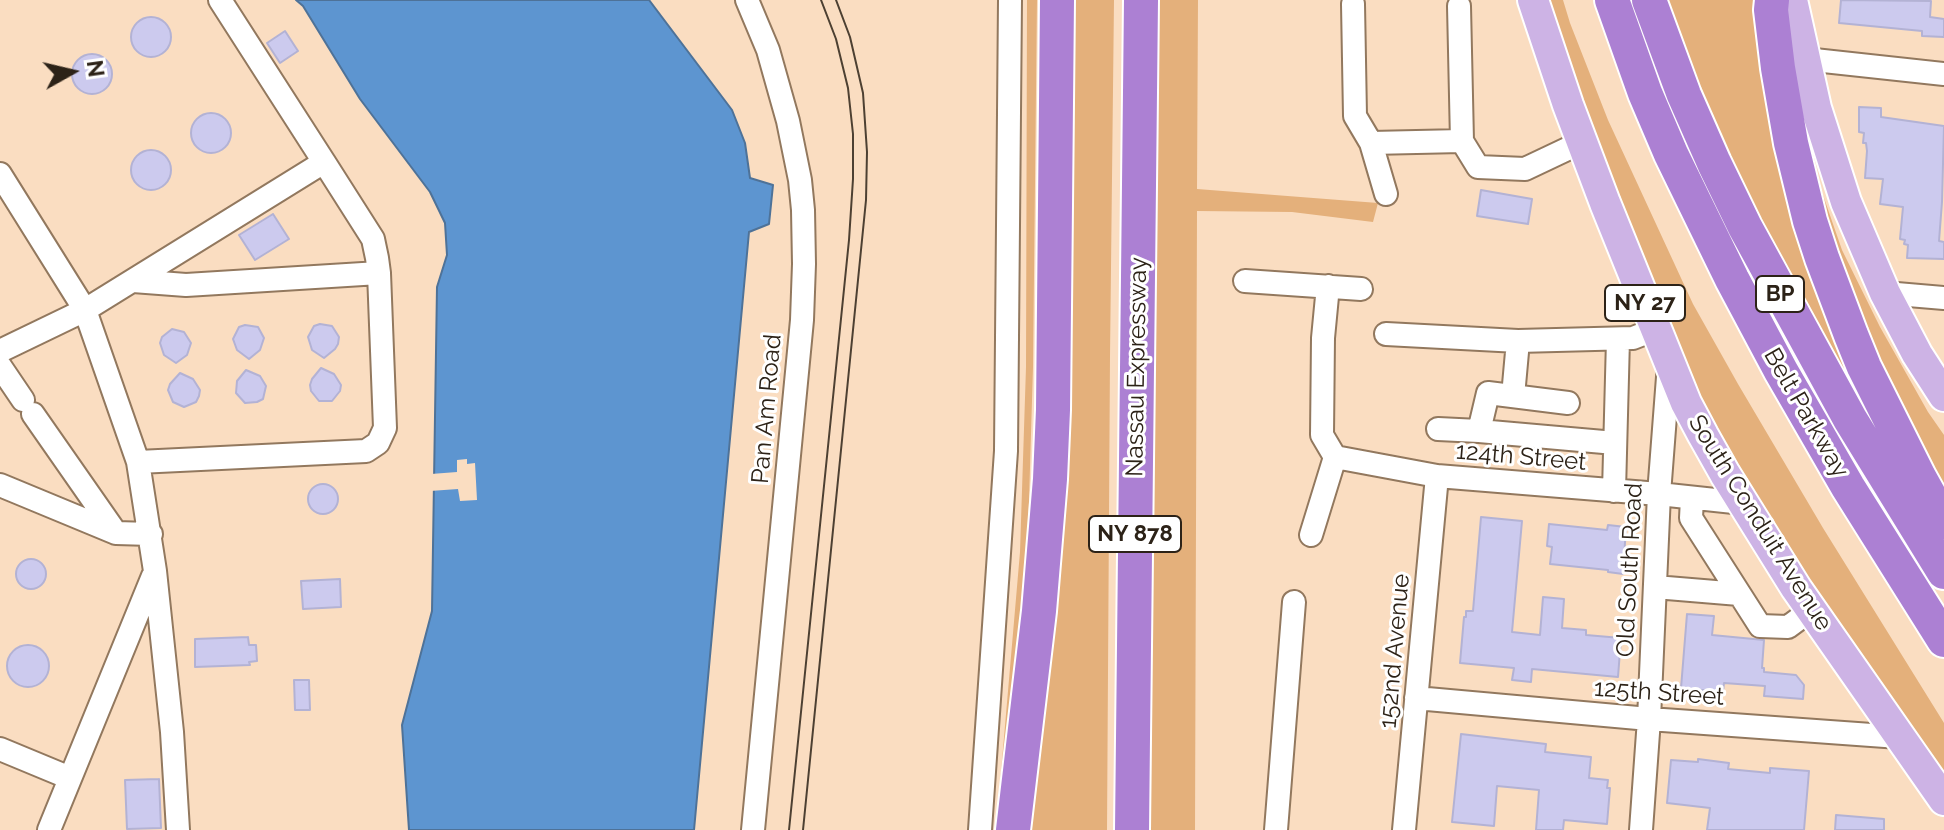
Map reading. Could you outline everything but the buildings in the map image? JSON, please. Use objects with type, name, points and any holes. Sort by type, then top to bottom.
[{"type":"highway","points":[[1013,830],[1039,611],[1050,479],[1054,370],[1057,0]]},
{"type":"highway","name":"Nassau Expressway","points":[[1132,830],[1141,0]]},
{"type":"highway","points":[[1589,0],[1617,77],[1665,190],[1749,310]]},
{"type":"highway","name":"Belt Parkway","points":[[1612,0],[1645,93],[1671,154],[1749,310],[1848,487],[1944,640]]},
{"type":"highway","name":"Belt Parkway","points":[[1649,0],[1684,95],[1745,227],[1850,419],[1944,572]]},
{"type":"highway","points":[[1772,0],[1774,40],[1788,129],[1822,258],[1864,367],[1944,522]]},
{"type":"main road","name":"South Conduit Avenue","points":[[1533,0],[1582,142],[1686,403],[1743,503],[1811,610],[1944,800]]},
{"type":"main road","points":[[1792,0],[1834,168],[1858,233],[1917,354],[1944,396]]},
{"type":"street","points":[[138,462],[366,451],[378,443],[385,428],[379,273],[373,239],[220,0]]},
{"type":"street","name":"Pan Am Road","points":[[747,0],[768,50],[788,121],[800,180],[804,264],[802,320],[753,830]]},
{"type":"street","points":[[980,830],[1006,451],[1010,0]]},
{"type":"street","points":[[1353,4],[1355,116],[1371,143],[1386,194]]},
{"type":"street","points":[[1459,6],[1462,141],[1478,167],[1525,169],[1582,142]]},
{"type":"street","points":[[1805,59],[1944,74]]},
{"type":"street","points":[[1371,143],[1462,141]]},
{"type":"street","points":[[0,351],[85,310],[324,162]]},
{"type":"street","points":[[0,174],[7,201],[85,310],[138,462],[151,534],[172,732],[178,830]]},
{"type":"street","points":[[133,281],[186,285],[379,273]]},
{"type":"street","points":[[1245,281],[1361,289]]},
{"type":"street","points":[[1311,535],[1335,457],[1322,435],[1323,338],[1328,286]]},
{"type":"street","points":[[1885,293],[1944,298]]},
{"type":"street","points":[[1386,334],[1518,341],[1633,338],[1656,329]]},
{"type":"street","points":[[1614,491],[1618,339]]},
{"type":"street","points":[[1513,396],[1518,341]]},
{"type":"street","name":"Old South Road","points":[[1641,830],[1669,360]]},
{"type":"street","points":[[0,366],[116,533]]},
{"type":"street","points":[[1479,431],[1488,393],[1568,403]]},
{"type":"street","points":[[1438,429],[1615,443]]},
{"type":"street","name":"124th Street","points":[[1335,457],[1437,476],[1743,503]]},
{"type":"street","name":"152nd Avenue","points":[[1404,830],[1437,476]]},
{"type":"street","points":[[0,485],[116,533],[151,534]]},
{"type":"street","points":[[1692,498],[1691,518],[1760,626],[1788,627],[1811,610]]},
{"type":"street","points":[[49,830],[155,571]]},
{"type":"street","points":[[1655,587],[1739,594]]},
{"type":"street","points":[[1276,830],[1294,602]]},
{"type":"street","name":"125th Street","points":[[1416,698],[1899,737]]},
{"type":"street","points":[[0,749],[70,778]]},
{"type":"shaded area","points":[[1027,0],[1037,0],[1029,501],[1023,630],[1003,830],[996,830],[1020,552],[1026,367]]},
{"type":"shaded area","points":[[1066,0],[1114,0],[1107,830],[1020,830]]},
{"type":"shaded area","points":[[1159,0],[1198,0],[1197,189],[1378,203],[1373,222],[1292,212],[1197,211],[1195,830],[1149,830]]},
{"type":"shaded area","points":[[1546,0],[1563,0],[1608,120],[1693,304],[1823,528],[1944,723],[1944,779],[1778,544],[1697,400]]},
{"type":"shaded area","points":[[1666,0],[1757,0],[1868,400],[1858,407],[1737,181],[1688,66]]},
{"type":"shaded area","points":[[1797,120],[1842,250],[1880,327],[1944,435],[1944,503],[1857,330]]},
{"type":"water","points":[[296,0],[649,0],[732,110],[745,143],[750,178],[773,185],[769,224],[749,232],[694,830],[409,830],[402,725],[432,611],[437,287],[447,255],[445,223],[430,192],[360,99],[303,6]]},
{"type":"pier","points":[[467,459],[467,464],[475,463],[477,500],[460,501],[458,489],[430,491],[431,474],[457,472],[457,460]]},
{"type":"tram line","points":[[789,830],[853,179],[853,134],[848,88],[836,39],[821,0]]},
{"type":"tram line","points":[[803,830],[866,200],[863,93],[850,37],[836,0]]}]
